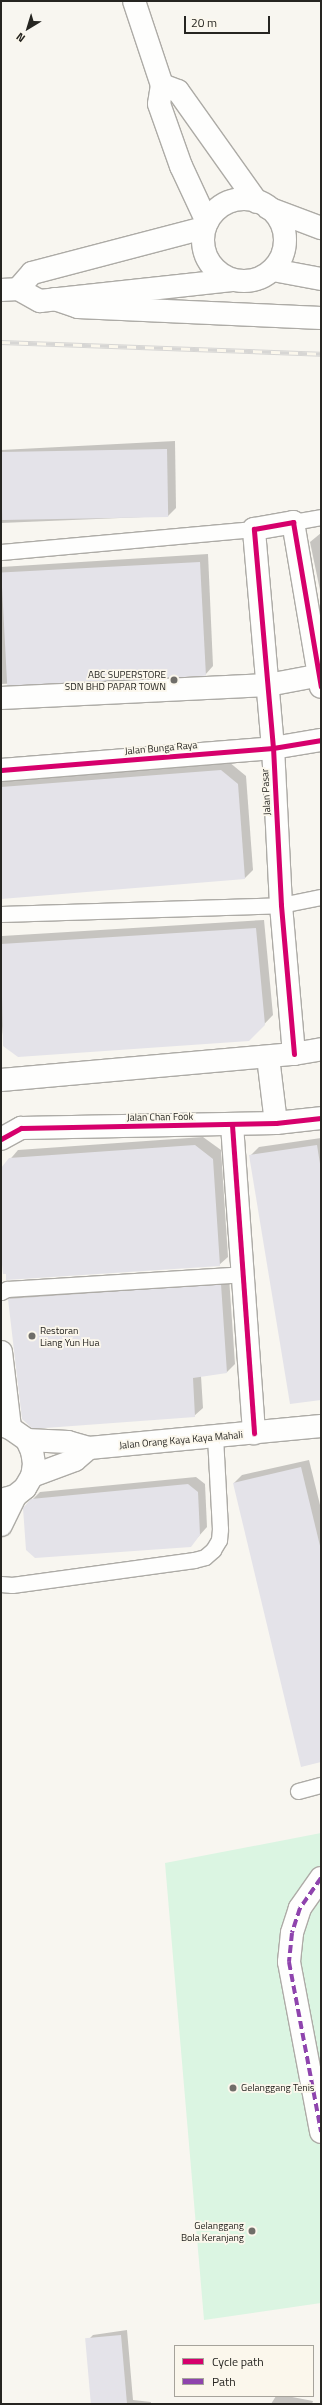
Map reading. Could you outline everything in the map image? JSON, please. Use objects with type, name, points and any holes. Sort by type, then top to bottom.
[{"type":"street","points":[[134,1],[162,85],[159,104],[181,166],[206,225]]},
{"type":"street","points":[[9,289],[40,301],[232,280],[246,281],[260,278],[273,270],[282,251],[284,231],[278,218],[263,205],[178,91],[162,85]]},
{"type":"street","points":[[232,280],[220,274],[211,265],[202,242],[206,225],[216,210],[228,202],[242,200],[263,205],[321,228]]},
{"type":"street","points":[[9,289],[32,273],[206,225]]},
{"type":"street","points":[[273,270],[321,279]]},
{"type":"street","points":[[55,299],[78,307],[321,318]]},
{"type":"street","points":[[1,698],[268,685],[320,679],[293,522],[254,529]]},
{"type":"street","name":"Jalan Pasar","points":[[254,529],[273,748],[281,905],[294,1054]]},
{"type":"street","name":"Jalan Bunga Raya","points":[[1,770],[273,748],[321,740]]},
{"type":"street","points":[[1,1080],[294,1054],[321,1049]]},
{"type":"street","points":[[268,1056],[276,1123]]},
{"type":"street","name":"Jalan Chan Fook","points":[[1,1139],[21,1128],[276,1123],[321,1118]]},
{"type":"street","points":[[232,1124],[254,1433]]},
{"type":"street","points":[[1,1352],[12,1431],[32,1452],[34,1464],[32,1476],[25,1488],[8,1498],[1,1525]]},
{"type":"street","name":"Jalan Orang Kaya Kaya Mahali","points":[[12,1431],[68,1442],[89,1448],[321,1426]]},
{"type":"street","points":[[32,1476],[74,1460],[89,1448]]},
{"type":"street","points":[[321,1878],[300,1908],[292,1934],[289,1962],[321,2132]]},
{"type":"lane","points":[[293,522],[321,517]]},
{"type":"lane","points":[[1,552],[254,529]]},
{"type":"lane","points":[[1,914],[281,905],[321,898]]},
{"type":"lane","points":[[1,1292],[7,1289],[242,1274]]},
{"type":"lane","points":[[1,1584],[12,1585],[194,1560],[205,1557],[213,1550],[219,1540],[220,1529],[215,1437]]},
{"type":"lane","points":[[298,1791],[321,1786]]},
{"type":"green space","points":[[321,1833],[321,2303],[204,2320],[165,1863]]},
{"type":"building","points":[[167,449],[168,517],[2,520],[1,452]]},
{"type":"building","points":[[200,562],[206,676],[7,686],[1,572]]},
{"type":"building","points":[[221,770],[238,784],[245,879],[1,899],[1,787]]},
{"type":"building","points":[[256,928],[265,1025],[249,1041],[18,1057],[3,1046],[1,944]]},
{"type":"building","points":[[195,1145],[213,1159],[220,1266],[6,1280],[6,1274],[3,1274],[1,1255],[1,1168],[9,1158]]},
{"type":"building","points":[[317,1145],[321,1170],[321,1400],[290,1404],[249,1155]]},
{"type":"building","points":[[221,1284],[227,1373],[193,1378],[195,1417],[45,1428],[32,1428],[22,1419],[8,1299]]},
{"type":"building","points":[[301,1467],[321,1550],[321,1762],[301,1767],[233,1483]]},
{"type":"building","points":[[188,1484],[198,1492],[200,1535],[191,1547],[35,1558],[26,1550],[23,1508],[31,1499]]},
{"type":"building","points":[[121,2335],[127,2404],[91,2404],[85,2338]]},
{"type":"railway","points":[[1,342],[321,354]]},
{"type":"marked path","points":[[321,1878],[300,1908],[292,1933],[289,1962],[321,2132]]},
{"type":"cycle path","points":[[294,1054],[281,905],[273,748],[254,529],[293,522],[321,687]]},
{"type":"cycle path","points":[[1,770],[273,748],[321,740]]},
{"type":"cycle path","points":[[1,1139],[21,1128],[276,1123],[321,1118]]},
{"type":"cycle path","points":[[232,1125],[254,1433]]},
{"type":"place","name":"ABC SUPERSTORE SDN BHD PAPAR TOWN","points":[[174,680]]},
{"type":"place","name":"Restoran Liang Yun Hua","points":[[32,1336]]},
{"type":"place","name":"Gelanggang Tenis","points":[[233,2088]]},
{"type":"place","name":"Gelanggang Bola Keranjang","points":[[252,2231]]}]
